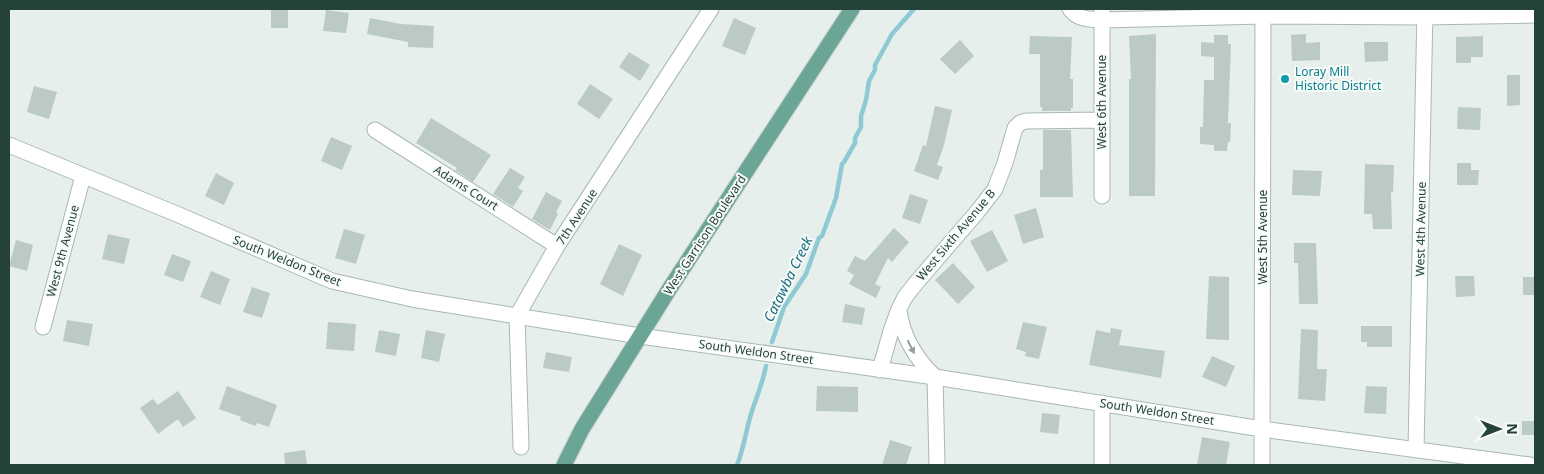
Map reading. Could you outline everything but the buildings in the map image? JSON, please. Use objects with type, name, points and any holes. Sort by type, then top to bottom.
[{"type":"main road","name":"West Garrison Boulevard","points":[[564,465],[582,428],[640,336],[852,9]]},
{"type":"street","name":"7th Avenue","points":[[517,316],[558,246],[711,9]]},
{"type":"street","points":[[1070,9],[1076,16],[1083,19],[1102,14],[1425,13],[1535,15]]},
{"type":"street","name":"West 5th Avenue","points":[[1262,465],[1263,13]]},
{"type":"street","name":"West 4th Avenue","points":[[1416,450],[1425,13]]},
{"type":"street","name":"West 6th Avenue","points":[[1102,14],[1102,196]]},
{"type":"street","name":"West Sixth Avenue B","points":[[880,370],[899,309],[916,283],[995,189],[1015,128],[1020,123],[1026,121],[1102,120]]},
{"type":"street","name":"Adams Court","points":[[375,130],[558,246]]},
{"type":"street","name":"South Weldon Street","points":[[9,145],[332,281],[412,299],[640,336],[935,378],[1262,429],[1530,465]]},
{"type":"street","name":"West 9th Avenue","points":[[43,327],[82,176]]},
{"type":"street","points":[[899,309],[903,329],[909,344],[922,366],[935,378],[937,465]]},
{"type":"street","points":[[517,316],[521,448]]},
{"type":"street","points":[[1102,403],[1102,465]]},
{"type":"waterway","name":"Catawba Creek","points":[[772,342],[784,307],[806,274],[819,238],[822,236],[836,198],[842,164],[855,143],[855,138],[861,127],[861,116],[869,81],[875,70],[875,65],[892,34],[914,9]]},
{"type":"waterway","name":"Catawba Creek","points":[[737,465],[766,366]]},
{"type":"place","name":"Loray Mill Historic District","points":[[1285,79]]}]
